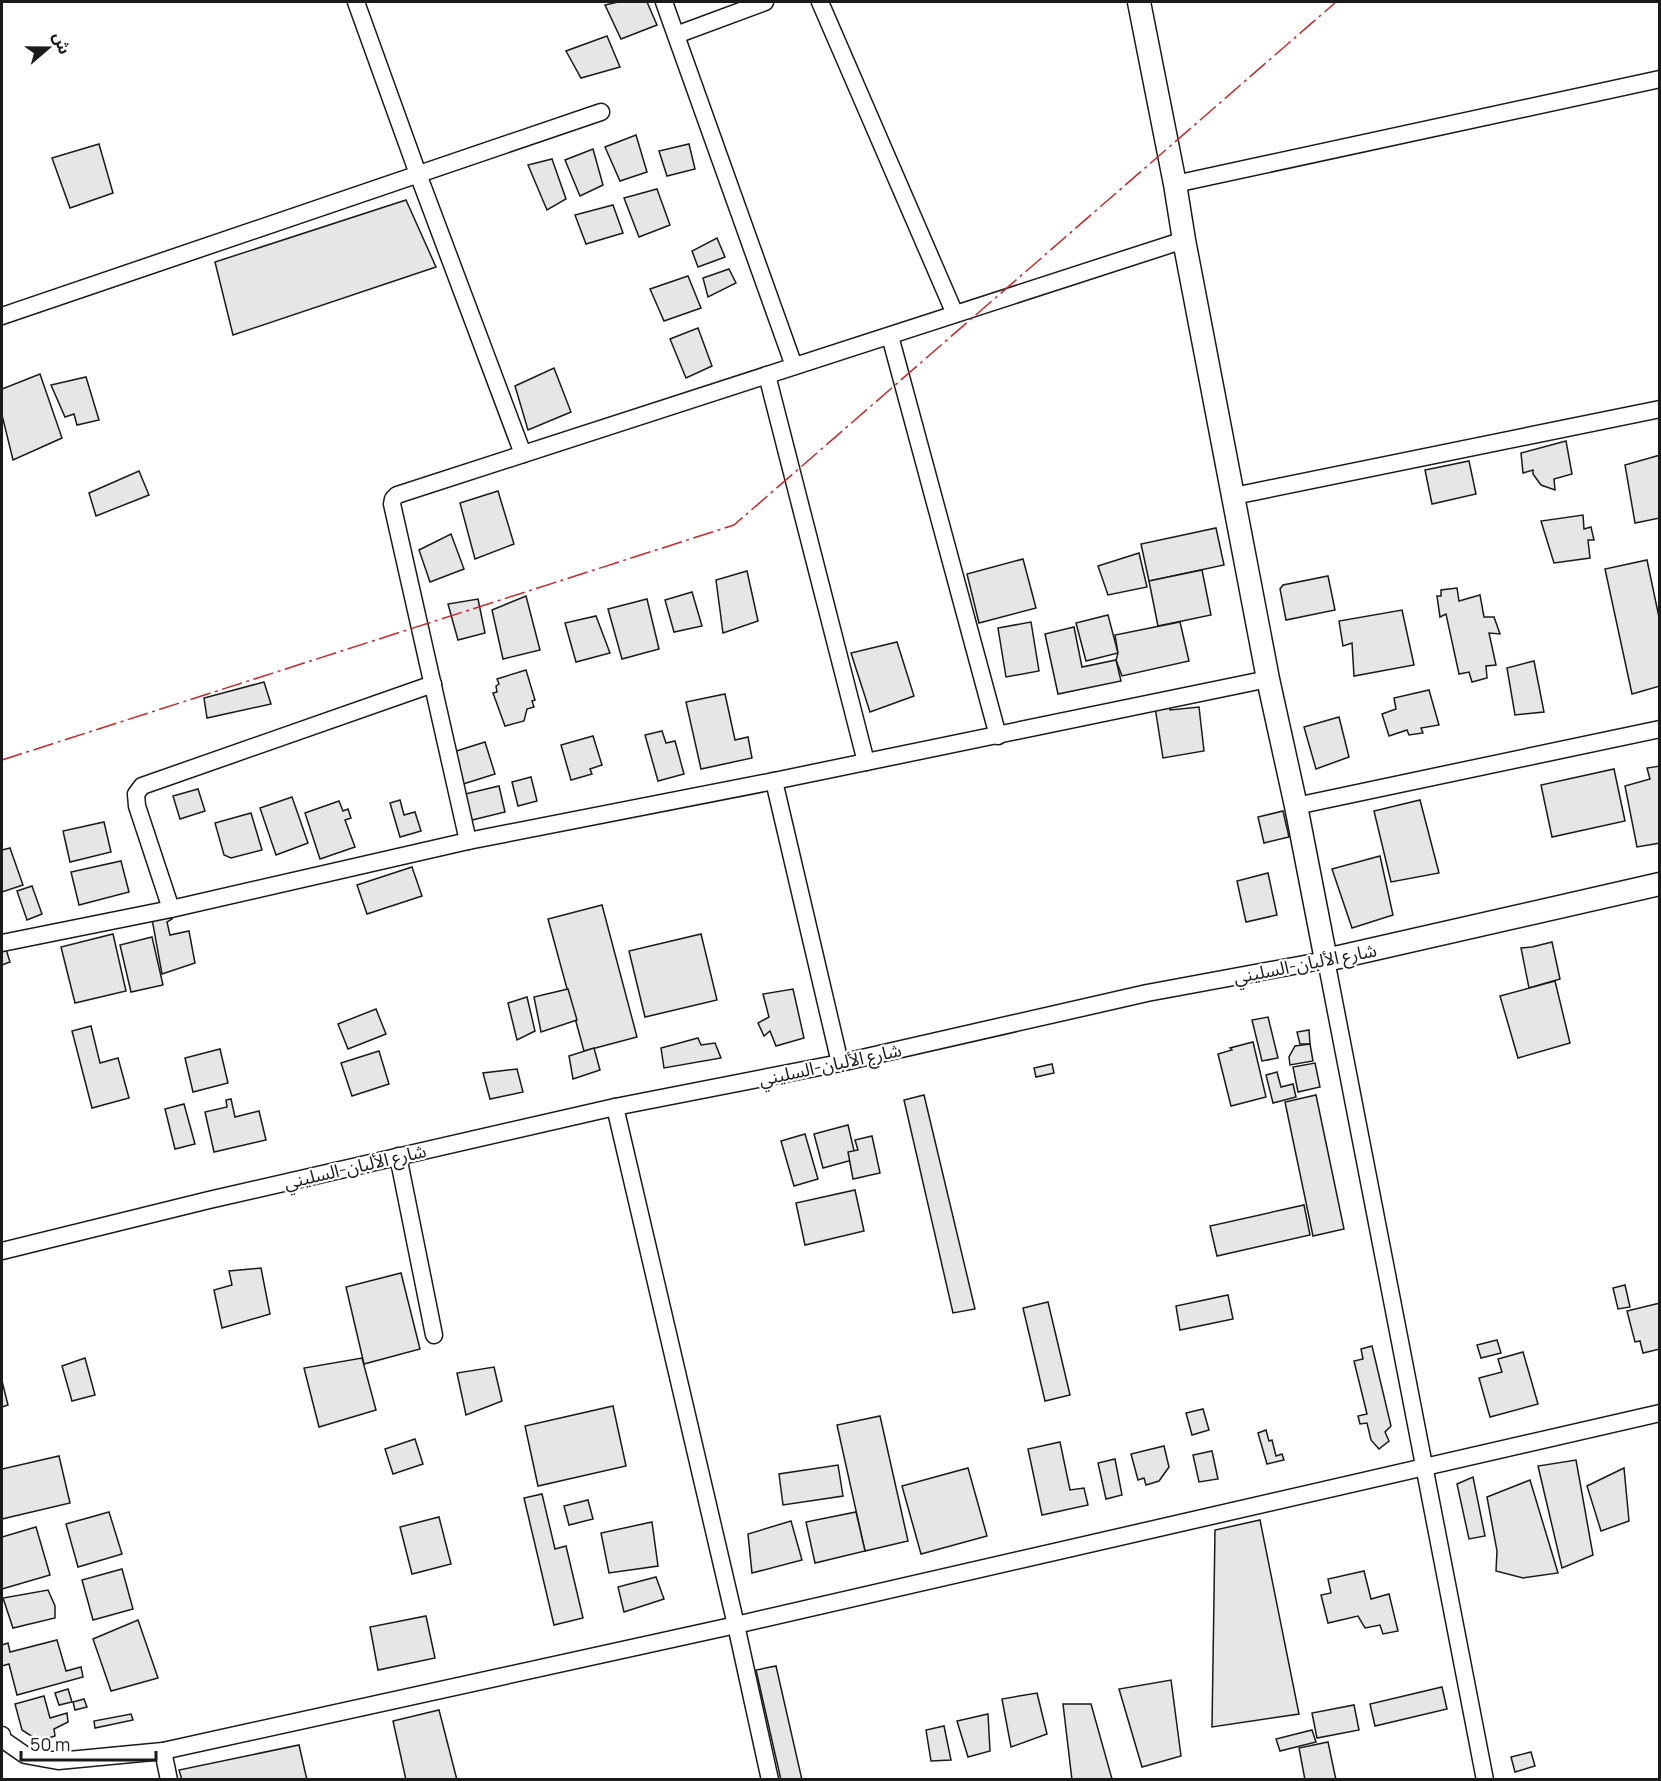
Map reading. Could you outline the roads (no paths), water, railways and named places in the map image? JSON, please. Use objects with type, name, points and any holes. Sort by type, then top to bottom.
[{"type":"street","points":[[356,2],[523,454]]},
{"type":"street","points":[[664,2],[795,366]]},
{"type":"street","points":[[676,35],[765,2]]},
{"type":"street","points":[[820,2],[955,314]]},
{"type":"street","points":[[1139,2],[1268,679],[1296,806],[1485,1779]]},
{"type":"street","points":[[1175,184],[1659,79]]},
{"type":"street","points":[[2,316],[601,112]]},
{"type":"street","points":[[468,841],[392,504],[393,498],[1184,240]]},
{"type":"street","points":[[890,336],[998,736]]},
{"type":"street","points":[[767,375],[866,762]]},
{"type":"street","points":[[1234,496],[1659,409]]},
{"type":"street","points":[[2,943],[171,909],[468,841],[774,782],[1268,679]]},
{"type":"street","points":[[171,909],[137,806],[136,794],[142,786],[433,684]]},
{"type":"street","points":[[1296,806],[1659,729]]},
{"type":"street","points":[[774,782],[840,1063]]},
{"type":"street","name":"شارع الألبان-السليني","points":[[2,1251],[209,1200],[615,1107],[840,1063],[1147,993],[1326,960],[1659,884]]},
{"type":"street","points":[[615,1107],[770,1779]]},
{"type":"street","points":[[398,1156],[434,1335]]},
{"type":"street","points":[[2,1738],[25,1755],[58,1761],[163,1751],[736,1625],[1659,1413]]},
{"type":"street","points":[[163,1751],[169,1779]]}]
